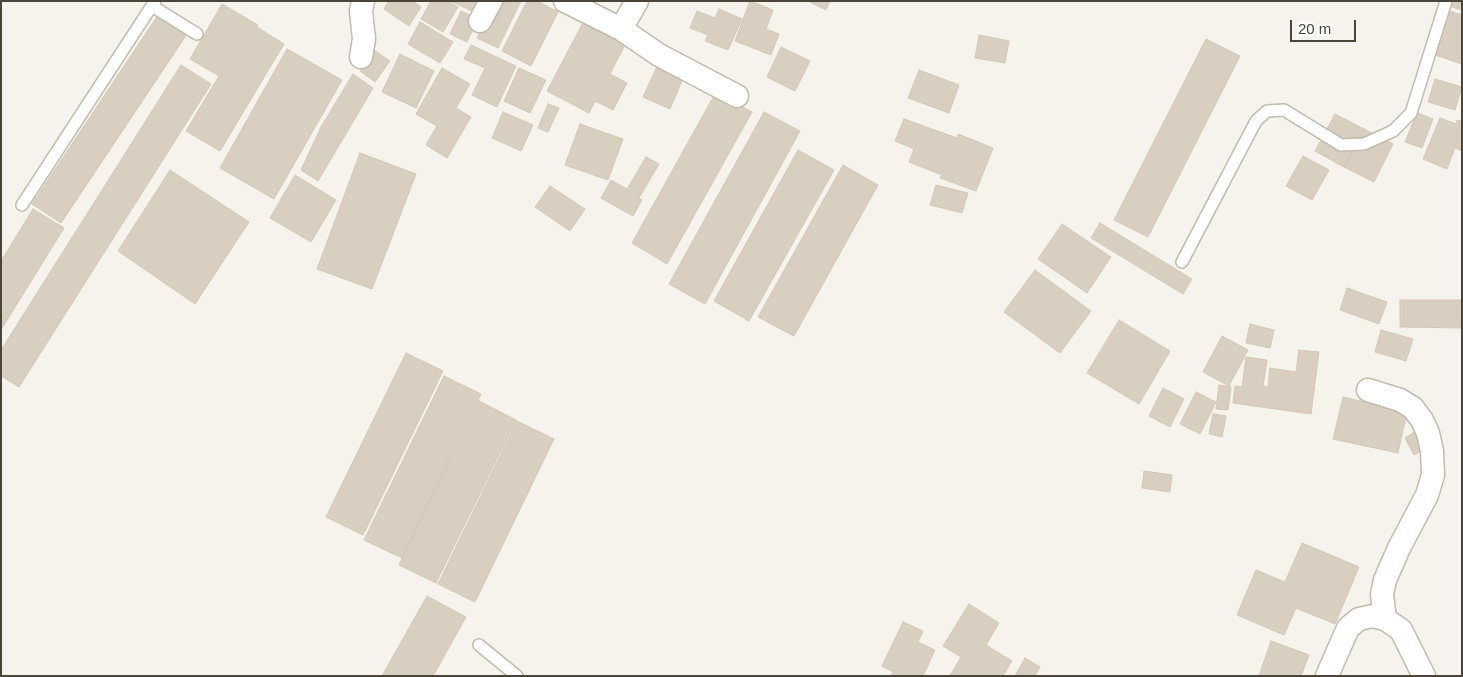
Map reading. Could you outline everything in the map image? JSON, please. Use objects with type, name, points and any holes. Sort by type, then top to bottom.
[{"type":"street","points":[[361,56],[364,39],[363,1]]},
{"type":"street","points":[[480,21],[492,1]]},
{"type":"street","points":[[565,1],[620,29],[659,55],[737,96]]},
{"type":"street","points":[[620,29],[637,1]]},
{"type":"street","points":[[1368,390],[1400,400],[1413,408],[1422,420],[1428,433],[1432,451],[1433,475],[1427,495],[1398,548],[1385,580],[1382,594],[1384,619]]},
{"type":"street","points":[[1327,676],[1348,628],[1359,619],[1374,616],[1384,619],[1401,630],[1424,676]]},
{"type":"lane","points":[[1182,262],[1256,121],[1267,111],[1284,110],[1341,145],[1364,144],[1393,132],[1411,113],[1446,1]]},
{"type":"lane","points":[[22,205],[154,4],[197,34]]},
{"type":"lane","points":[[479,645],[517,676]]},
{"type":"building","points":[[389,1],[413,1],[421,7],[409,26],[384,9]]},
{"type":"building","points":[[431,1],[448,1],[458,7],[443,32],[421,19]]},
{"type":"building","points":[[451,1],[482,1],[476,13]]},
{"type":"building","points":[[495,1],[521,1],[498,48],[477,38]]},
{"type":"building","points":[[527,1],[537,1],[558,12],[531,66],[502,51]]},
{"type":"building","points":[[750,1],[773,10],[766,29],[779,34],[771,55],[735,41]]},
{"type":"building","points":[[808,1],[830,1],[826,10]]},
{"type":"building","points":[[1450,1],[1462,1],[1462,10],[1449,6]]},
{"type":"building","points":[[222,4],[258,25],[257,27],[284,44],[220,151],[186,131],[219,76],[190,59]]},
{"type":"building","points":[[719,9],[742,19],[728,50],[705,41],[708,35],[690,28],[697,11],[715,18]]},
{"type":"building","points":[[1447,10],[1462,15],[1462,64],[1432,54]]},
{"type":"building","points":[[461,11],[478,19],[467,42],[450,34]]},
{"type":"building","points":[[158,15],[187,34],[61,223],[32,204]]},
{"type":"building","points":[[586,17],[628,39],[610,74],[627,83],[613,110],[595,101],[589,113],[547,91]]},
{"type":"building","points":[[420,22],[453,42],[440,63],[408,44]]},
{"type":"building","points":[[979,35],[1009,41],[1005,63],[975,58]]},
{"type":"building","points":[[1206,39],[1240,56],[1148,237],[1114,220]]},
{"type":"building","points":[[471,45],[516,66],[497,107],[472,95],[485,68],[464,59]]},
{"type":"building","points":[[781,47],[810,61],[795,91],[767,77]]},
{"type":"building","points":[[287,49],[342,80],[274,199],[220,168]]},
{"type":"building","points":[[374,50],[390,61],[375,82],[360,71]]},
{"type":"building","points":[[400,54],[434,71],[416,108],[382,92]]},
{"type":"building","points":[[659,62],[685,74],[670,109],[643,97]]},
{"type":"building","points":[[181,65],[211,84],[19,387],[1,376],[1,350]]},
{"type":"building","points":[[442,68],[470,84],[456,108],[471,117],[447,158],[426,145],[437,126],[416,114]]},
{"type":"building","points":[[519,68],[546,80],[530,113],[504,101]]},
{"type":"building","points":[[919,70],[959,85],[949,113],[908,98]]},
{"type":"building","points":[[353,74],[373,88],[318,181],[301,170],[321,127]]},
{"type":"building","points":[[1435,79],[1462,87],[1455,110],[1428,102]]},
{"type":"building","points":[[716,92],[752,112],[667,264],[632,243]]},
{"type":"building","points":[[548,104],[559,108],[548,132],[538,128]]},
{"type":"building","points":[[503,112],[533,125],[521,151],[492,138]]},
{"type":"building","points":[[764,112],[800,131],[705,304],[669,284]]},
{"type":"building","points":[[1417,113],[1433,119],[1422,148],[1405,142]]},
{"type":"building","points":[[1335,114],[1364,129],[1344,167],[1315,151]]},
{"type":"building","points":[[1440,118],[1456,124],[1457,120],[1462,121],[1462,151],[1455,148],[1447,169],[1423,159]]},
{"type":"building","points":[[904,119],[957,138],[958,134],[993,148],[976,191],[940,178],[942,175],[909,162],[914,149],[895,141]]},
{"type":"building","points":[[580,124],[623,139],[608,180],[565,165]]},
{"type":"building","points":[[1364,129],[1393,144],[1374,182],[1344,167]]},
{"type":"building","points":[[798,150],[834,170],[749,321],[714,301]]},
{"type":"building","points":[[360,153],[416,174],[372,289],[317,269]]},
{"type":"building","points":[[1303,156],[1329,170],[1312,200],[1286,186]]},
{"type":"building","points":[[646,157],[659,164],[639,198],[642,200],[633,216],[601,198],[611,180],[627,189]]},
{"type":"building","points":[[843,165],[878,185],[794,336],[758,317]]},
{"type":"building","points":[[170,170],[249,222],[195,304],[118,251]]},
{"type":"building","points":[[295,175],[336,200],[311,242],[270,218]]},
{"type":"building","points":[[936,185],[968,193],[962,213],[930,205]]},
{"type":"building","points":[[550,186],[585,209],[570,231],[535,207]]},
{"type":"building","points":[[33,209],[64,228],[1,330],[1,261]]},
{"type":"building","points":[[1100,223],[1192,279],[1183,294],[1091,238]]},
{"type":"building","points":[[1062,224],[1111,257],[1087,293],[1038,259]]},
{"type":"building","points":[[1035,270],[1091,311],[1060,353],[1004,312]]},
{"type":"building","points":[[1347,288],[1387,302],[1379,324],[1340,310]]},
{"type":"building","points":[[1400,300],[1462,300],[1462,328],[1400,327]]},
{"type":"building","points":[[1119,320],[1170,351],[1139,404],[1087,373]]},
{"type":"building","points":[[1250,324],[1274,330],[1270,348],[1246,343]]},
{"type":"building","points":[[1381,330],[1413,339],[1406,361],[1375,352]]},
{"type":"building","points":[[1222,336],[1248,350],[1229,386],[1203,372]]},
{"type":"building","points":[[1299,350],[1319,352],[1311,414],[1233,403],[1235,386],[1242,387],[1246,357],[1267,360],[1263,386],[1268,387],[1270,368],[1296,372]]},
{"type":"building","points":[[406,353],[443,371],[363,535],[326,517]]},
{"type":"building","points":[[444,376],[481,394],[402,558],[364,540]]},
{"type":"building","points":[[1219,385],[1231,387],[1228,410],[1216,409]]},
{"type":"building","points":[[1163,388],[1184,399],[1170,427],[1149,416]]},
{"type":"building","points":[[1196,392],[1216,402],[1200,434],[1180,424]]},
{"type":"building","points":[[1343,397],[1407,412],[1398,453],[1333,439]]},
{"type":"building","points":[[479,401],[516,420],[436,583],[399,565]]},
{"type":"building","points":[[1213,414],[1226,416],[1222,437],[1209,434]]},
{"type":"building","points":[[517,421],[554,439],[475,602],[438,584]]},
{"type":"building","points":[[1416,431],[1426,448],[1414,455],[1405,438]]},
{"type":"building","points":[[1144,471],[1172,475],[1170,492],[1142,488]]},
{"type":"building","points":[[1302,543],[1359,567],[1335,624],[1296,608],[1284,635],[1237,615],[1256,570],[1285,582]]},
{"type":"building","points":[[427,596],[466,617],[433,676],[382,676]]},
{"type":"building","points":[[969,604],[999,623],[986,645],[1012,661],[1003,676],[950,676],[961,657],[943,646]]},
{"type":"building","points":[[903,622],[923,631],[918,642],[935,650],[923,676],[891,676],[893,672],[882,666]]},
{"type":"building","points":[[1271,641],[1309,655],[1301,676],[1259,676]]},
{"type":"building","points":[[1025,658],[1040,667],[1035,676],[1015,676]]}]
